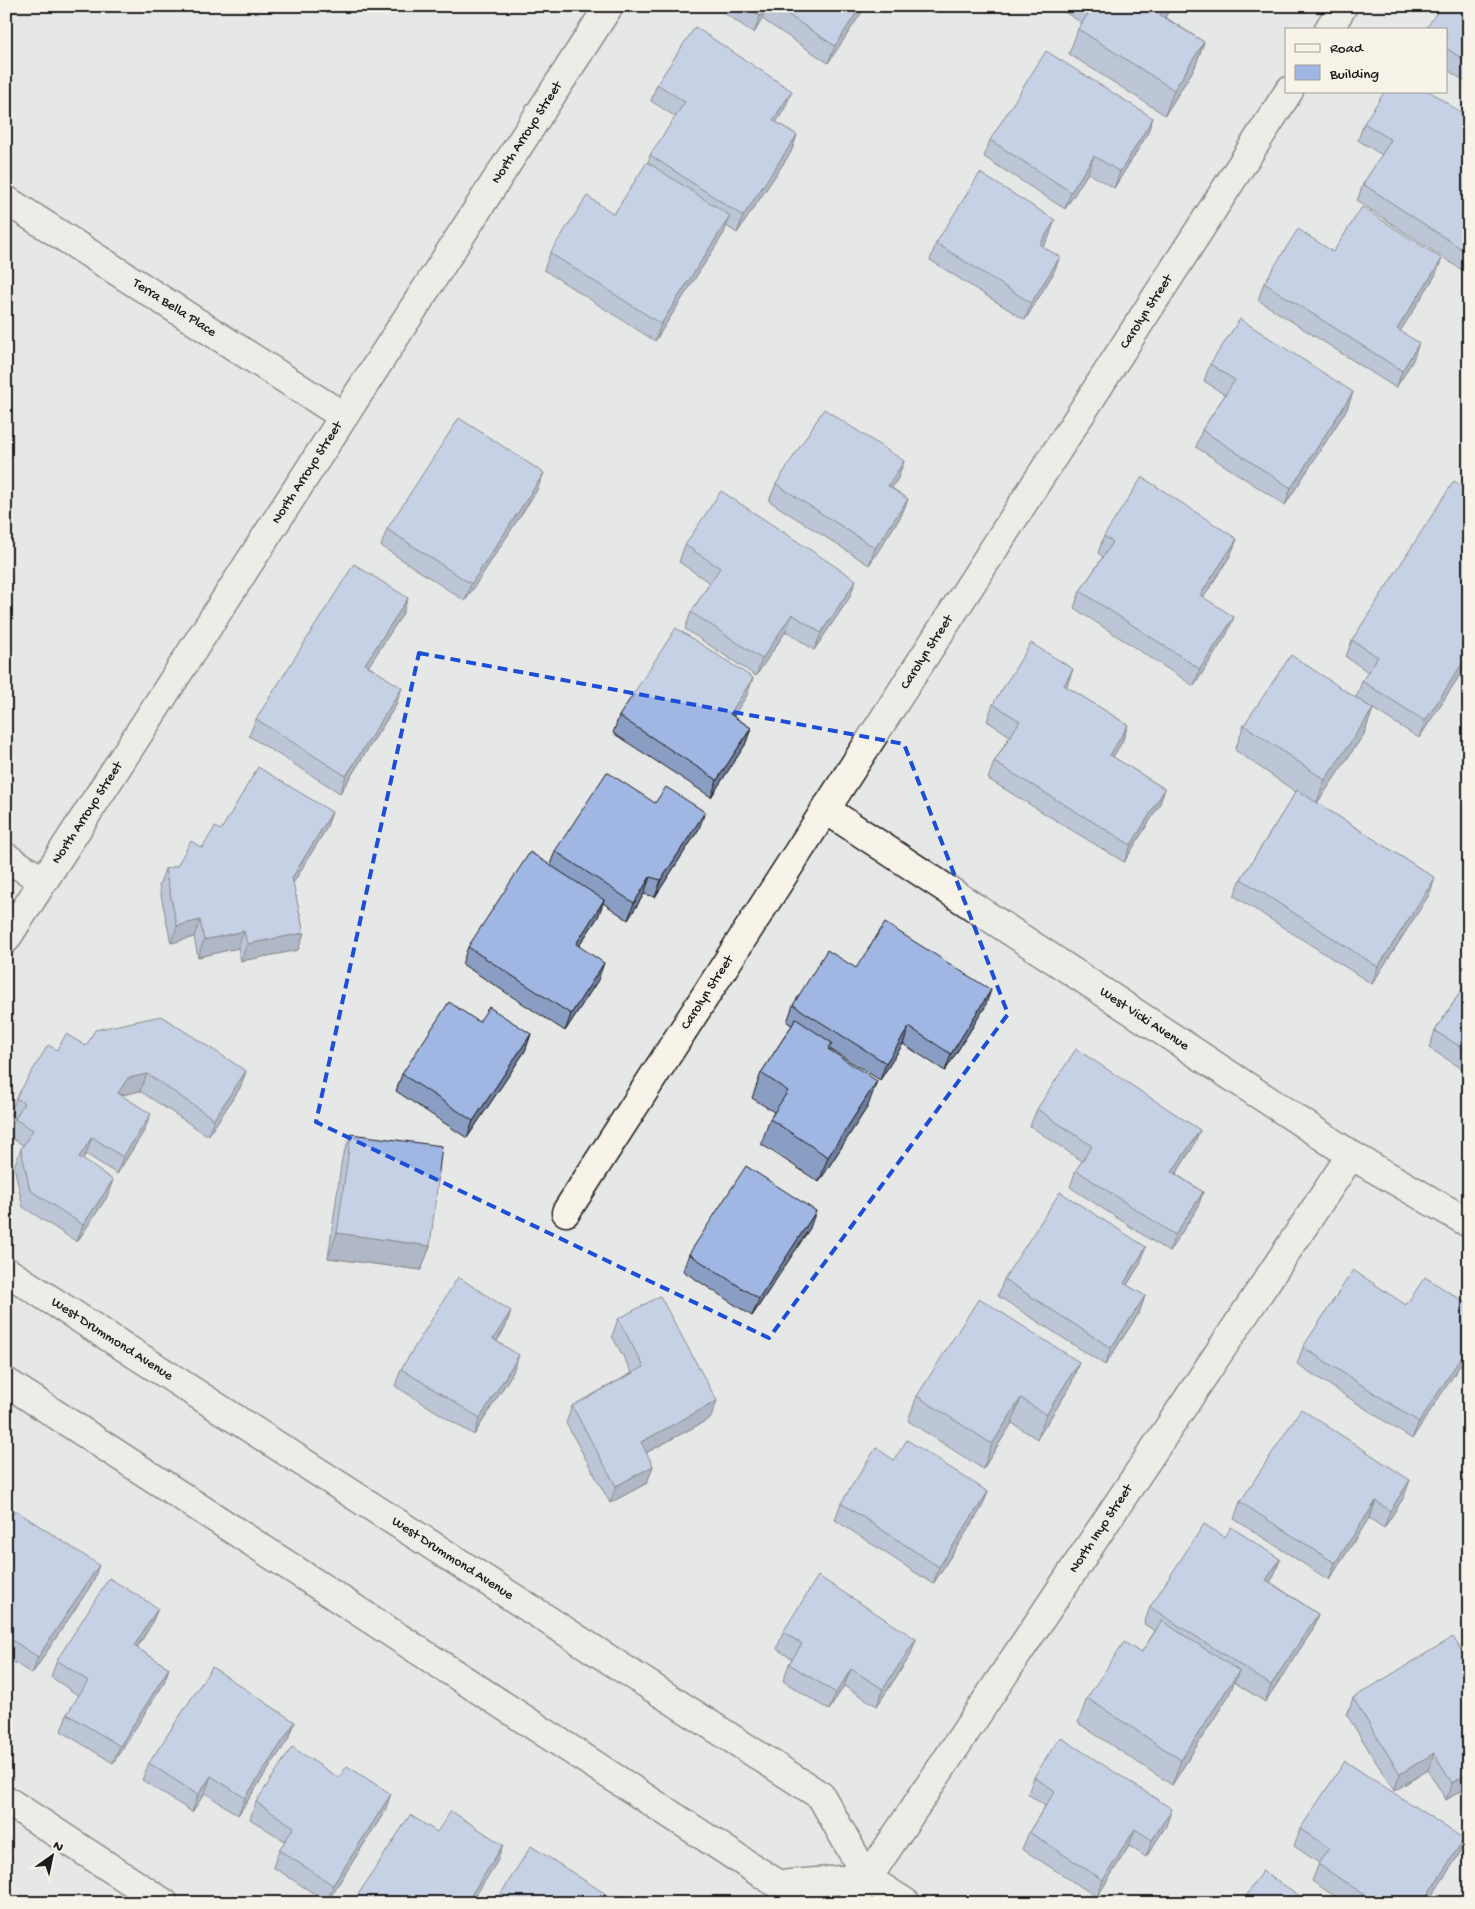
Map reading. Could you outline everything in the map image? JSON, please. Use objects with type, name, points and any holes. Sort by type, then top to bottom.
[{"type":"street","name":"North Arroyo Street","points":[[6,939],[609,6]]},
{"type":"street","points":[[1330,28],[1344,6]]},
{"type":"street","name":"Carolyn Street","points":[[566,1212],[1287,92]]},
{"type":"street","name":"Terra Bella Place","points":[[6,200],[343,416]]},
{"type":"street","name":"West Vicki Avenue","points":[[825,809],[1351,1155],[1469,1223]]},
{"type":"street","points":[[6,857],[44,881]]},
{"type":"street","name":"North Inyo Street","points":[[851,1903],[1351,1155]]},
{"type":"street","name":"West Drummond Avenue","points":[[6,1271],[821,1796],[867,1878],[906,1903]]},
{"type":"street","points":[[6,1382],[779,1884],[867,1878]]},
{"type":"street","points":[[6,1800],[164,1903]]},
{"type":"highlighted area","points":[[419,653],[904,744],[1008,1014],[769,1338],[316,1122]]},
{"type":"building","points":[[745,6],[766,6],[760,16]]},
{"type":"building","points":[[775,6],[861,6],[835,46]]},
{"type":"building","points":[[1093,6],[1165,6],[1160,15],[1204,42],[1174,90],[1078,29]]},
{"type":"building","points":[[1441,6],[1469,6],[1469,63],[1448,49],[1448,28],[1427,28]]},
{"type":"building","points":[[695,27],[792,91],[773,120],[797,135],[743,216],[650,155],[685,102],[657,84]]},
{"type":"building","points":[[1046,51],[1153,118],[1120,172],[1094,156],[1071,192],[990,140]]},
{"type":"building","points":[[1384,92],[1430,92],[1469,118],[1468,253],[1363,184],[1391,140],[1364,123]]},
{"type":"building","points":[[647,162],[730,216],[661,324],[550,253],[587,196],[614,214]]},
{"type":"building","points":[[980,173],[1055,220],[1040,245],[1060,257],[1031,303],[936,243]]},
{"type":"building","points":[[1362,207],[1442,259],[1397,329],[1419,343],[1402,371],[1264,283],[1298,229],[1333,252]]},
{"type":"building","points":[[1240,319],[1353,392],[1291,488],[1202,430],[1235,380],[1210,364]]},
{"type":"building","points":[[824,409],[904,461],[888,486],[908,499],[875,548],[776,484]]},
{"type":"building","points":[[459,418],[544,473],[471,584],[387,529]]},
{"type":"building","points":[[1142,477],[1237,539],[1200,595],[1234,617],[1200,669],[1080,591],[1113,542],[1104,536]]},
{"type":"building","points":[[1454,481],[1469,491],[1469,653],[1425,721],[1362,681],[1378,657],[1352,640]]},
{"type":"building","points":[[721,491],[856,580],[821,633],[792,614],[762,659],[691,612],[720,568],[685,545]]},
{"type":"building","points":[[354,564],[408,598],[365,664],[402,688],[346,776],[256,719]]},
{"type":"building","points":[[676,628],[753,678],[730,714],[751,728],[717,780],[619,716]]},
{"type":"building","points":[[1031,643],[1073,669],[1064,685],[1128,725],[1110,755],[1165,789],[1131,845],[994,762],[1020,721],[993,704]]},
{"type":"building","points":[[1291,655],[1373,709],[1325,780],[1244,725]]},
{"type":"building","points":[[258,767],[332,812],[292,878],[304,933],[247,944],[244,931],[204,940],[200,920],[177,926],[165,869],[177,866],[191,841],[202,848],[215,827],[221,830]]},
{"type":"building","points":[[607,772],[655,803],[666,787],[705,812],[661,880],[650,877],[634,903],[555,851]]},
{"type":"building","points":[[1297,790],[1435,878],[1378,967],[1241,879]]},
{"type":"building","points":[[530,852],[604,900],[576,944],[604,963],[571,1014],[468,947]]},
{"type":"building","points":[[885,923],[991,990],[951,1054],[909,1027],[886,1063],[793,1005],[827,950],[856,968]]},
{"type":"building","points":[[1469,979],[1469,1052],[1435,1031]]},
{"type":"building","points":[[449,1002],[479,1022],[489,1007],[531,1034],[473,1121],[402,1074]]},
{"type":"building","points":[[161,1016],[246,1071],[214,1119],[147,1074],[128,1078],[118,1093],[151,1114],[123,1157],[92,1137],[79,1157],[113,1180],[83,1225],[30,1190],[21,1149],[33,1130],[15,1119],[24,1103],[16,1098],[48,1045],[57,1050],[66,1034],[86,1046],[95,1030]]},
{"type":"building","points":[[796,1019],[832,1043],[828,1049],[877,1081],[828,1157],[770,1119],[788,1091],[761,1073]]},
{"type":"building","points":[[1076,1049],[1200,1130],[1172,1172],[1203,1192],[1175,1235],[1076,1170],[1092,1146],[1037,1109]]},
{"type":"building","points":[[351,1134],[442,1146],[430,1246],[337,1233]]},
{"type":"building","points":[[746,1166],[816,1211],[759,1299],[689,1254]]},
{"type":"building","points":[[1060,1192],[1146,1247],[1124,1283],[1145,1296],[1111,1348],[1004,1279]]},
{"type":"building","points":[[1353,1270],[1406,1305],[1425,1277],[1469,1305],[1469,1345],[1419,1422],[1303,1347]]},
{"type":"building","points":[[458,1277],[511,1311],[493,1339],[519,1355],[480,1418],[401,1369]]},
{"type":"building","points":[[660,1296],[717,1401],[641,1442],[653,1466],[616,1486],[572,1406],[644,1367],[618,1319]]},
{"type":"building","points":[[979,1298],[1079,1362],[1046,1415],[1021,1398],[992,1444],[917,1396]]},
{"type":"building","points":[[1301,1409],[1410,1480],[1390,1511],[1376,1501],[1335,1563],[1240,1502]]},
{"type":"building","points":[[907,1440],[988,1492],[939,1567],[841,1503],[876,1448],[894,1460]]},
{"type":"building","points":[[15,1510],[99,1565],[38,1657],[7,1637],[6,1639],[6,1523]]},
{"type":"building","points":[[1204,1524],[1225,1537],[1231,1527],[1280,1559],[1266,1580],[1318,1614],[1271,1685],[1150,1607]]},
{"type":"building","points":[[818,1576],[916,1639],[883,1689],[851,1669],[836,1693],[789,1664],[802,1644],[783,1632]]},
{"type":"building","points":[[109,1578],[158,1608],[134,1646],[169,1668],[120,1746],[67,1714],[88,1681],[57,1660]]},
{"type":"building","points":[[1162,1621],[1239,1671],[1181,1760],[1087,1698],[1124,1642],[1141,1653]]},
{"type":"building","points":[[1453,1637],[1469,1663],[1469,1772],[1452,1783],[1434,1753],[1400,1774],[1353,1698]]},
{"type":"building","points":[[212,1667],[295,1722],[245,1798],[211,1776],[198,1795],[149,1763]]},
{"type":"building","points":[[1060,1737],[1172,1809],[1152,1840],[1135,1829],[1103,1880],[1029,1832],[1055,1791],[1034,1777]]},
{"type":"building","points":[[292,1747],[339,1778],[347,1766],[391,1794],[333,1885],[279,1850],[294,1827],[256,1802]]},
{"type":"building","points":[[1345,1761],[1464,1839],[1422,1903],[1377,1903],[1318,1864],[1329,1848],[1300,1829]]},
{"type":"building","points":[[451,1811],[503,1845],[466,1903],[356,1903],[354,1901],[410,1815],[437,1832]]},
{"type":"building","points":[[531,1846],[612,1898],[609,1903],[495,1903]]},
{"type":"building","points":[[1262,1871],[1311,1903],[1242,1903]]}]
